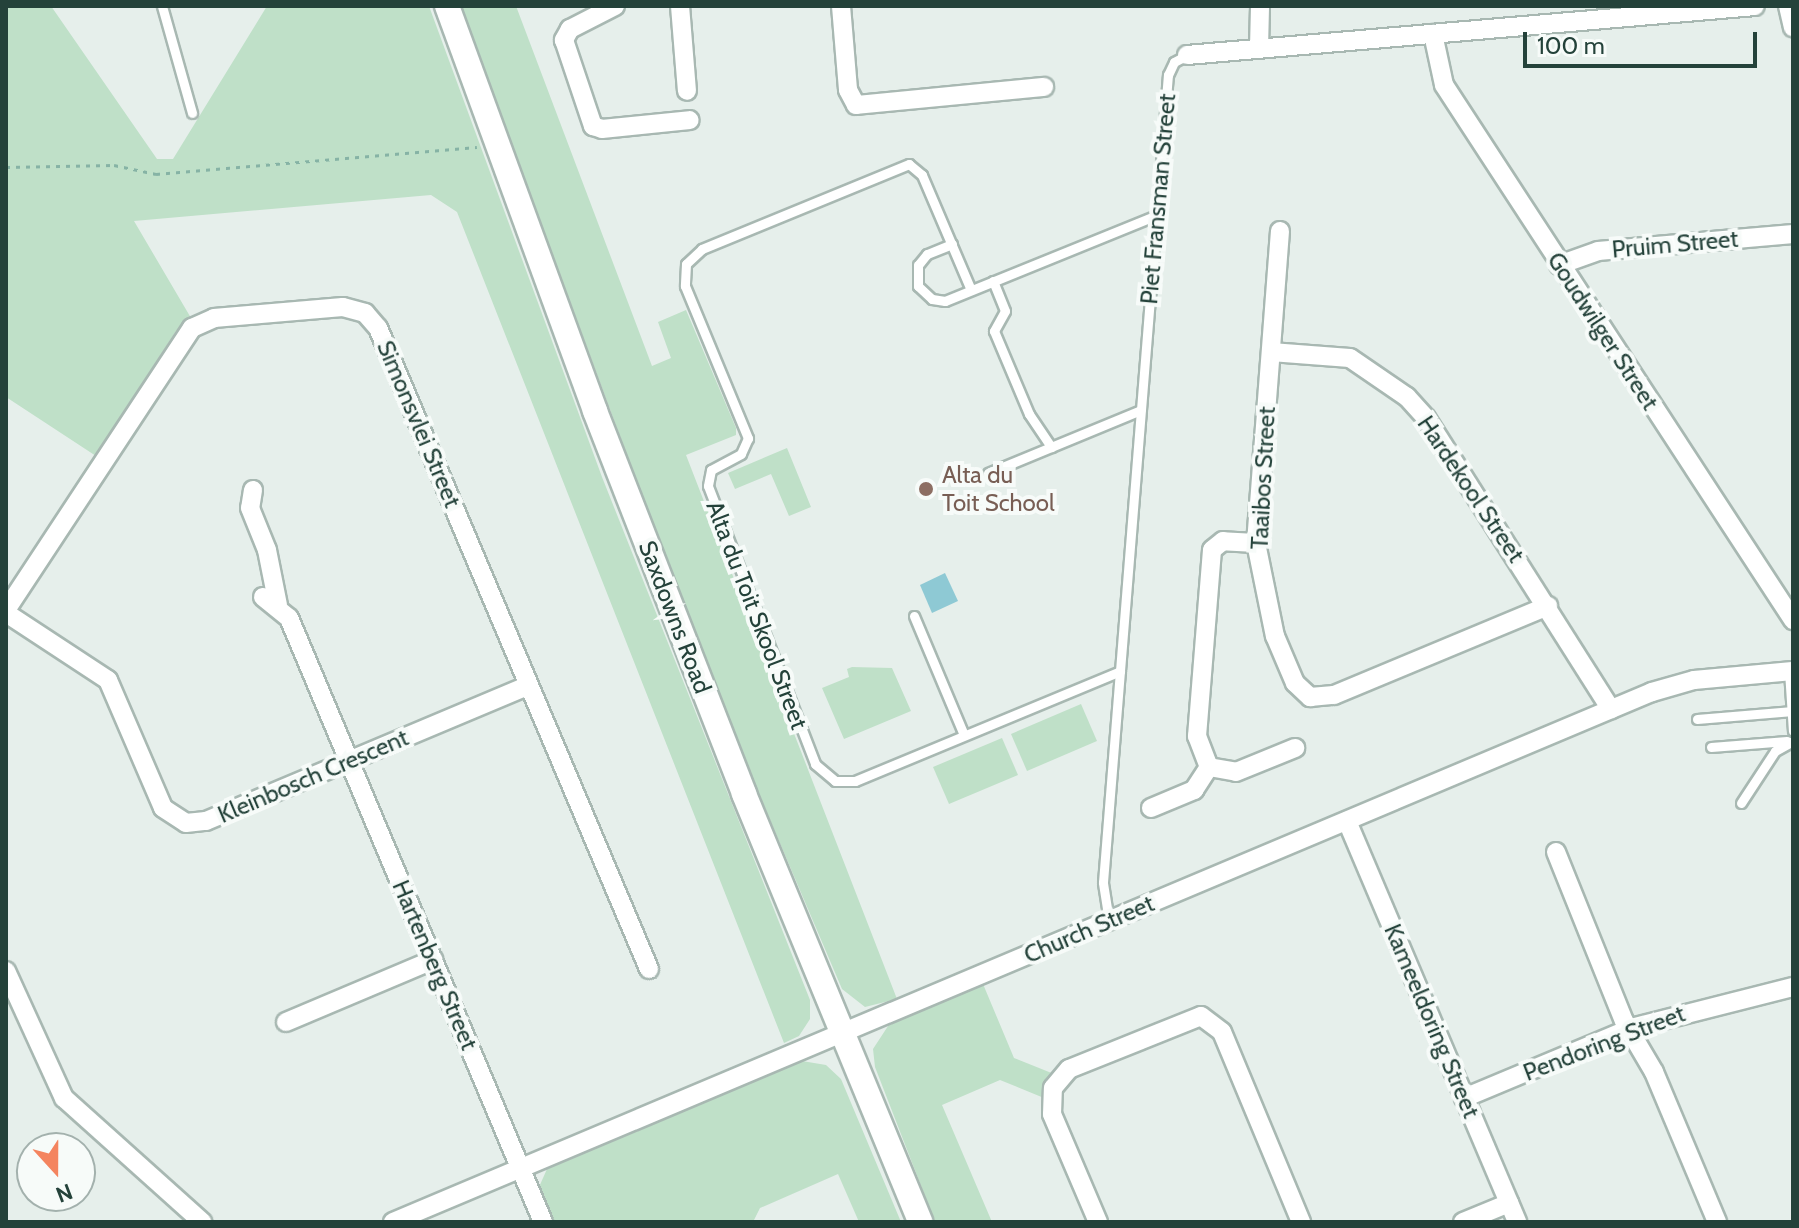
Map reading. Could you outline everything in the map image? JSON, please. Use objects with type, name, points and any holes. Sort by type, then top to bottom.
[{"type":"street","name":"Saxdowns Road","points":[[447,6],[497,146],[744,794],[845,1032],[920,1222]]},
{"type":"street","points":[[615,6],[570,29],[564,40],[593,126],[602,129],[690,120]]},
{"type":"street","points":[[680,6],[687,91]]},
{"type":"street","points":[[841,6],[848,90],[856,105],[1044,87]]},
{"type":"street","points":[[1259,48],[1260,6]]},
{"type":"street","name":"Piet Fransman Street","points":[[1187,55],[1755,6]]},
{"type":"street","points":[[1788,6],[1793,27]]},
{"type":"street","name":"Goudwilger Street","points":[[1433,34],[1444,85],[1793,620]]},
{"type":"street","name":"Taaibos Street","points":[[1280,231],[1256,543],[1275,636],[1288,673],[1310,697],[1334,695],[1548,606]]},
{"type":"street","name":"Pruim Street","points":[[1559,265],[1598,251],[1793,234]]},
{"type":"street","name":"Simonsvlei Street","points":[[6,611],[192,328],[214,318],[351,308],[365,313],[378,328],[649,969]]},
{"type":"street","name":"Hardekool Street","points":[[1271,352],[1350,358],[1407,397],[1426,418],[1611,709]]},
{"type":"street","name":"Hartenberg Street","points":[[253,490],[250,508],[267,550],[270,601],[289,618],[543,1222]]},
{"type":"street","points":[[1209,767],[1197,736],[1210,555],[1223,541],[1256,543]]},
{"type":"street","name":"Kleinbosch Crescent","points":[[6,611],[108,680],[163,808],[179,821],[206,821],[529,685]]},
{"type":"street","name":"Church Street","points":[[393,1222],[1611,709],[1680,682],[1791,671]]},
{"type":"street","points":[[1209,767],[1236,772],[1295,748]]},
{"type":"street","points":[[1151,808],[1194,790],[1209,767]]},
{"type":"street","name":"Kameeldoring Street","points":[[1347,821],[1517,1222]]},
{"type":"street","points":[[1556,852],[1617,1007],[1631,1028],[1717,1222]]},
{"type":"street","points":[[286,1022],[433,960]]},
{"type":"street","points":[[6,971],[64,1098],[202,1222]]},
{"type":"street","name":"Pendoring Street","points":[[1464,1098],[1631,1028],[1793,987]]},
{"type":"street","points":[[1098,1222],[1052,1114],[1053,1088],[1069,1069],[1188,1019],[1208,1018],[1222,1032],[1301,1222]]},
{"type":"street","points":[[1463,1222],[1509,1203]]},
{"type":"lane","points":[[162,6],[192,113]]},
{"type":"lane","name":"Piet Fransman Street","points":[[1109,921],[1103,882],[1168,75],[1174,62],[1187,55]]},
{"type":"lane","name":"Alta du Toit Skool Street","points":[[971,290],[920,171],[904,164],[702,249],[686,264],[683,279],[748,438],[741,454],[711,470],[708,486],[815,764],[835,781],[855,781],[1120,671]]},
{"type":"lane","points":[[952,244],[922,259],[918,286],[938,301],[1157,215]]},
{"type":"lane","points":[[993,281],[1005,311],[994,331],[1029,414],[1051,447]]},
{"type":"lane","points":[[988,473],[1141,410]]},
{"type":"lane","points":[[914,616],[964,735]]},
{"type":"lane","points":[[1791,671],[1793,731]]},
{"type":"lane","points":[[1697,719],[1792,711]]},
{"type":"lane","points":[[1711,747],[1793,740]]},
{"type":"lane","points":[[1741,803],[1775,751],[1793,740]]},
{"type":"path","points":[[6,167],[114,165],[156,174],[497,146]]},
{"type":"green space","points":[[6,6],[51,6],[157,159],[173,159],[267,6],[429,6],[602,477],[810,1000],[810,1019],[799,1036],[784,1043],[457,212],[431,195],[134,221],[191,318],[176,331],[96,456],[6,397]]},
{"type":"green space","points":[[460,6],[516,6],[652,366],[671,358],[658,322],[686,310],[736,428],[736,435],[686,455],[897,999],[865,1007],[842,989],[711,681]]},
{"type":"green space","points":[[787,448],[811,507],[789,516],[771,474],[735,489],[728,473]]},
{"type":"green space","points":[[892,668],[911,711],[844,739],[822,688],[849,677],[847,669]]},
{"type":"green space","points":[[1081,704],[1097,741],[1027,771],[1011,734]]},
{"type":"green space","points":[[1002,738],[1018,775],[949,804],[933,767]]},
{"type":"green space","points":[[983,984],[1014,1058],[1054,1074],[1044,1098],[1000,1080],[942,1105],[992,1222],[935,1222],[875,1067],[873,1049],[890,1023]]},
{"type":"green space","points":[[802,1061],[826,1065],[841,1079],[901,1222],[859,1222],[838,1174],[760,1208],[753,1222],[552,1222],[539,1187],[547,1169]]},
{"type":"water","points":[[945,573],[958,601],[932,613],[920,585]]},
{"type":"place","name":"Alta du Toit School","points":[[926,489]]}]
